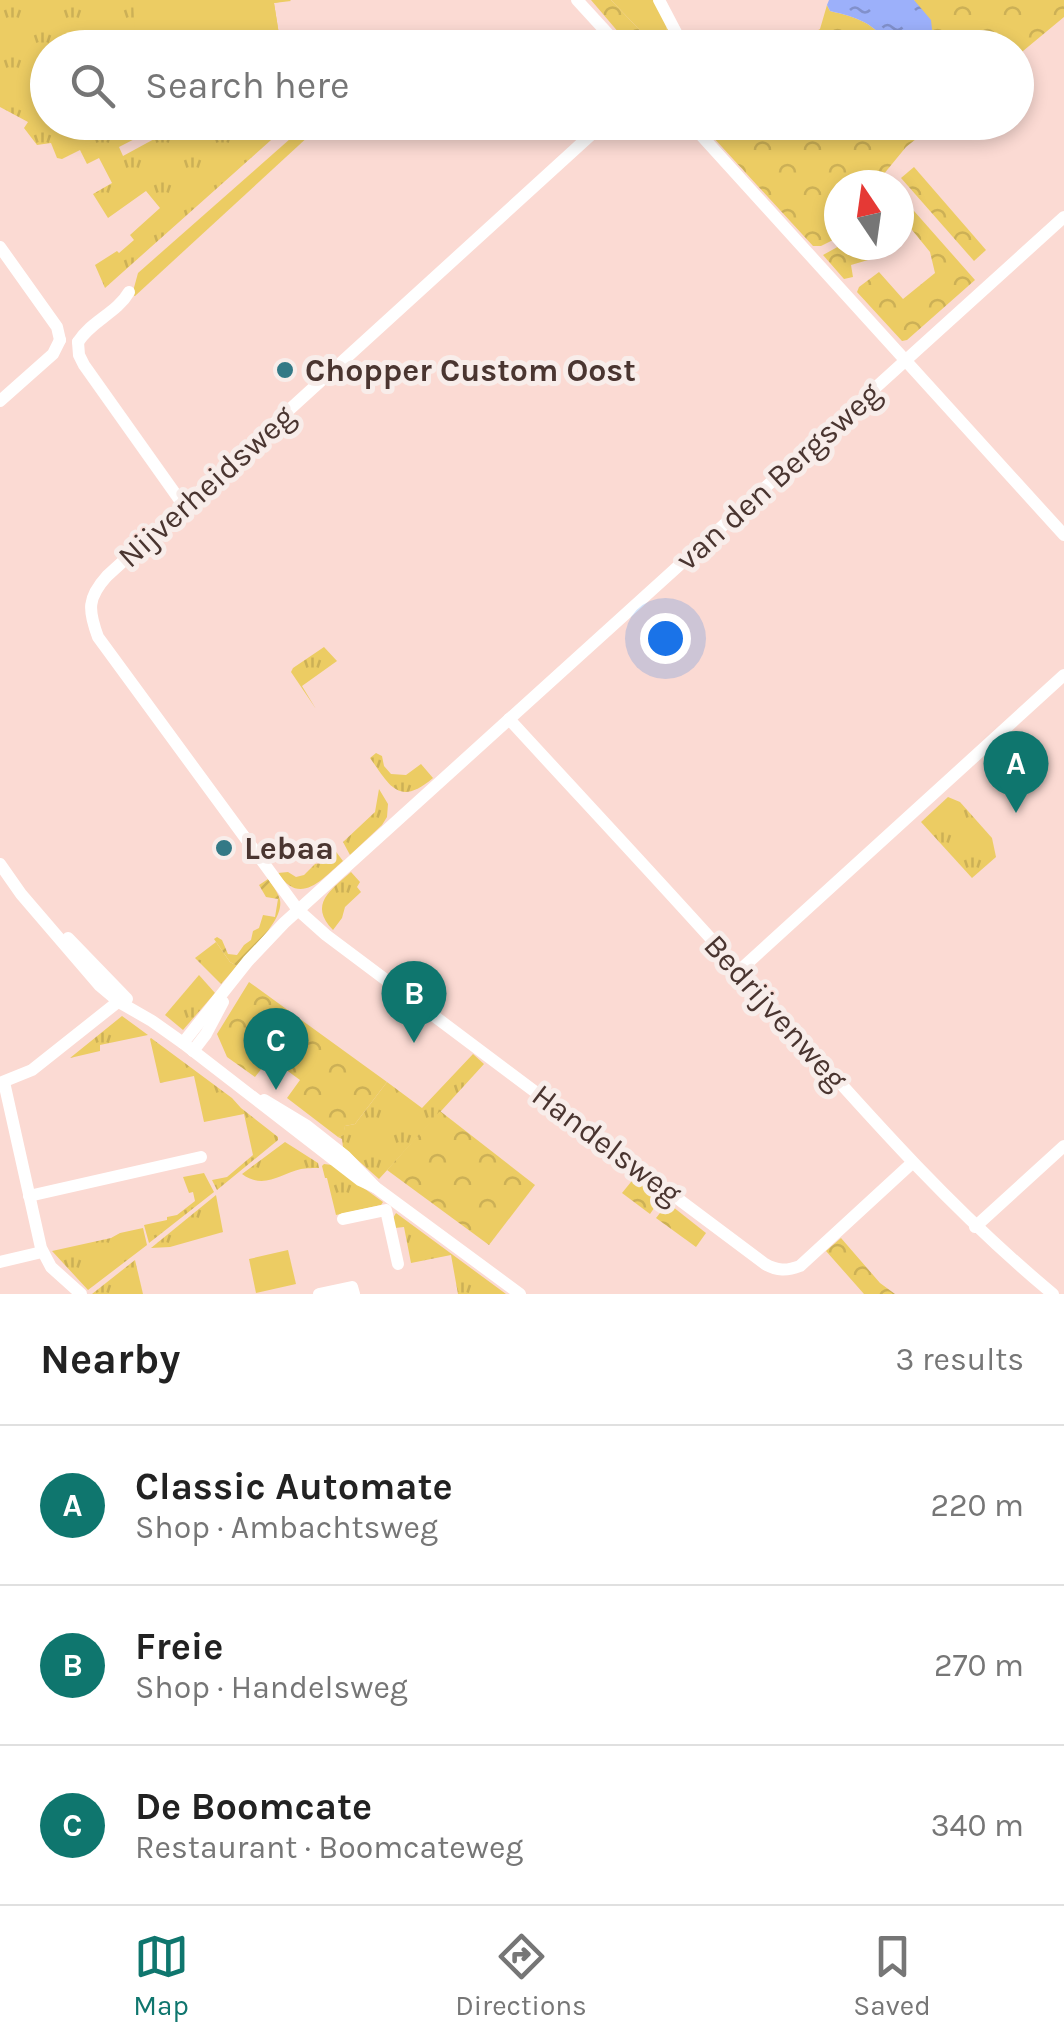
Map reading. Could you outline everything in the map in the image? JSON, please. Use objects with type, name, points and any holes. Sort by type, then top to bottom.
[{"type":"street","points":[[577,0],[604,30]]},
{"type":"street","points":[[659,0],[675,30]]},
{"type":"street","name":"Nijverheidsweg","points":[[298,910],[98,637],[90,602],[106,576],[585,140]]},
{"type":"street","points":[[706,140],[1064,535]]},
{"type":"street","name":"van den Bergsweg","points":[[188,1047],[206,1034],[248,961],[298,910],[1064,217]]},
{"type":"street","points":[[0,247],[56,328],[60,340],[53,354],[0,401]]},
{"type":"street","points":[[129,292],[86,331],[78,342],[80,355],[184,506]]},
{"type":"street","points":[[60,340],[78,342]]},
{"type":"street","points":[[740,970],[1064,675]]},
{"type":"street","name":"Bedrijvenweg","points":[[509,719],[912,1163],[976,1227],[1053,1294]]},
{"type":"street","points":[[0,864],[82,968],[360,1180],[375,1187],[390,1205],[520,1294]]},
{"type":"street","name":"Handelsweg","points":[[298,910],[326,935],[772,1268],[800,1266],[912,1163]]},
{"type":"street","points":[[81,1294],[54,1270],[42,1252],[2,1083],[32,1070],[122,999]]},
{"type":"street","points":[[976,1227],[1064,1146]]},
{"type":"street","points":[[29,1196],[201,1157]]},
{"type":"street","points":[[342,1218],[390,1205]]},
{"type":"street","points":[[390,1205],[398,1264]]},
{"type":"street","points":[[0,1262],[42,1252]]},
{"type":"street","points":[[319,1294],[352,1287],[354,1294]]},
{"type":"green space","points":[[0,0],[290,0],[274,3],[278,30],[30,30],[30,136],[24,128],[28,122],[0,107]]},
{"type":"green space","points":[[133,0],[291,1],[274,3],[278,30],[135,30]]},
{"type":"green space","points":[[591,0],[611,0],[640,30],[617,30]]},
{"type":"green space","points":[[611,0],[655,0],[667,30],[640,30]]},
{"type":"green space","points":[[914,0],[1064,0],[1064,17],[1034,42],[1034,30],[928,30]]},
{"type":"green space","points":[[827,5],[830,11],[857,19],[874,30],[818,30]]},
{"type":"green space","points":[[33,140],[133,140],[119,147],[123,156],[152,140],[271,140],[105,288],[95,265],[134,240],[130,235],[160,208],[146,191],[108,218],[93,194],[112,183],[99,158],[87,164],[80,150],[57,158],[51,143],[37,145]]},
{"type":"green space","points":[[289,140],[305,140],[135,296],[132,295],[138,273]]},
{"type":"green space","points":[[716,140],[915,140],[887,170],[824,170],[821,246],[813,246]]},
{"type":"green space","points":[[914,167],[986,250],[974,261],[914,193],[914,170],[910,170]]},
{"type":"green space","points":[[914,211],[975,280],[902,341],[857,292],[879,272],[903,299],[935,273],[930,252],[914,232]]},
{"type":"green space","points":[[827,260],[868,260],[851,265],[853,277],[844,279]]},
{"type":"green space","points":[[324,647],[337,661],[302,686],[316,709],[291,672]]},
{"type":"green space","points":[[376,753],[382,756],[391,774],[406,775],[421,764],[433,778],[412,791],[396,789],[370,758]]},
{"type":"green space","points":[[379,789],[388,804],[387,817],[350,855],[343,842],[375,812]]},
{"type":"green space","points":[[948,797],[960,802],[992,838],[996,857],[972,878],[921,822]]},
{"type":"green space","points":[[331,845],[343,861],[319,882],[303,889],[294,888],[278,873],[304,875],[315,864],[323,863],[326,857],[321,852]]},
{"type":"green space","points":[[351,872],[360,882],[357,887],[361,892],[345,907],[333,930],[322,905],[330,891]]},
{"type":"green space","points":[[268,879],[280,900],[280,908],[277,916],[265,934],[237,966],[214,939],[222,940],[228,954],[237,955],[259,928],[263,915],[275,917],[278,899],[266,897],[259,885]]},
{"type":"green space","points":[[216,942],[237,966],[221,984],[195,958]]},
{"type":"green space","points":[[199,975],[215,993],[183,1030],[165,1015]]},
{"type":"green space","points":[[249,982],[387,1082],[355,1124],[345,1126],[344,1135],[338,1137],[287,1098],[300,1080],[270,1058],[255,1077],[227,1057],[217,1034]]},
{"type":"green space","points":[[122,1016],[148,1035],[100,1045],[100,1051],[70,1058]]},
{"type":"green space","points":[[151,1038],[278,1137],[217,1190],[212,1180],[227,1177],[253,1155],[244,1114],[204,1122],[194,1076],[160,1083]]},
{"type":"green space","points":[[473,1054],[484,1064],[379,1179],[343,1147],[338,1137],[343,1135],[345,1126],[355,1124],[387,1082],[422,1108]]},
{"type":"green space","points":[[440,1111],[535,1185],[489,1245],[387,1170]]},
{"type":"green space","points":[[285,1142],[318,1163],[319,1168],[301,1169],[265,1181],[242,1174]]},
{"type":"green space","points":[[324,1164],[332,1165],[383,1202],[381,1205],[336,1215]]},
{"type":"green space","points":[[204,1173],[214,1192],[149,1243],[144,1225],[167,1220],[195,1201],[183,1177]]},
{"type":"green space","points":[[635,1177],[661,1198],[650,1214],[622,1193]]},
{"type":"green space","points":[[216,1195],[223,1232],[170,1247],[151,1248]]},
{"type":"green space","points":[[668,1203],[706,1233],[696,1247],[656,1218]]},
{"type":"green space","points":[[396,1213],[506,1294],[458,1294],[451,1255],[411,1263],[404,1227],[395,1228]]},
{"type":"green space","points":[[143,1228],[147,1245],[88,1290],[52,1251],[111,1238]]},
{"type":"green space","points":[[841,1238],[880,1283],[895,1294],[864,1294],[826,1251]]},
{"type":"green space","points":[[288,1250],[296,1284],[256,1293],[249,1259]]},
{"type":"green space","points":[[135,1260],[143,1294],[92,1294]]},
{"type":"water","points":[[829,0],[914,0],[931,20],[932,30],[875,30],[864,22],[830,11]]},
{"type":"place","name":"Chopper Custom Oost","points":[[285,370]]},
{"type":"place","name":"Classic Automate","points":[[1016,813]]},
{"type":"place","name":"Lebaa","points":[[224,848]]},
{"type":"place","name":"Freie","points":[[414,1043]]},
{"type":"place","name":"De Boomcate","points":[[276,1090]]}]
